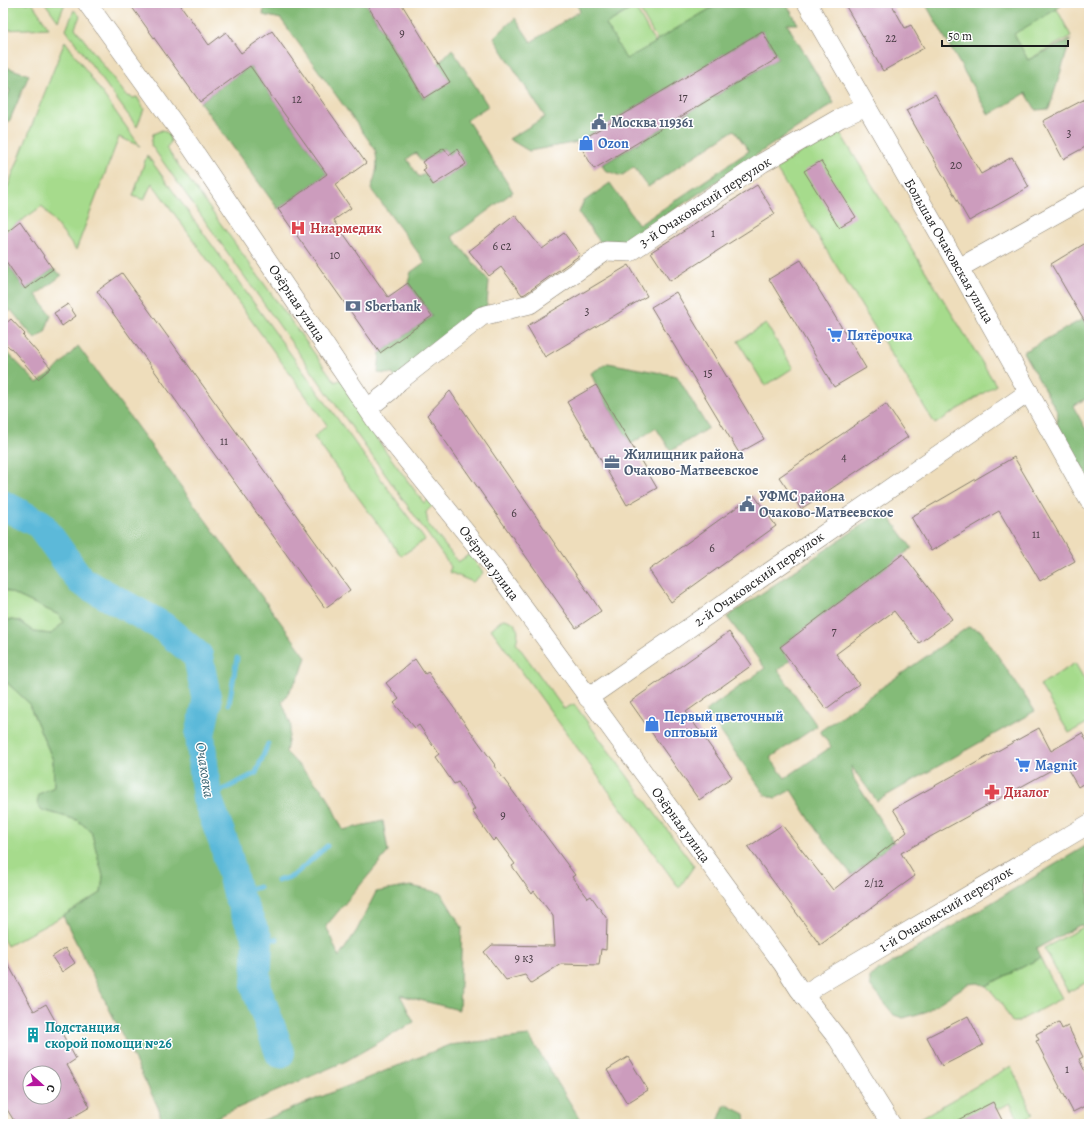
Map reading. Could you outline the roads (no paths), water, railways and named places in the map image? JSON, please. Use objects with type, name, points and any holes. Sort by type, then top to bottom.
[{"type":"street","name":"Озёрная улица","points":[[87,3],[189,144],[383,430],[492,565],[783,964],[804,996],[838,1040],[891,1124]]},
{"type":"street","name":"Большая Очаковская улица","points":[[807,3],[959,268],[1089,500]]},
{"type":"street","name":"3-й Очаковский переулок","points":[[368,408],[390,391],[398,382],[482,316],[530,304],[606,251],[630,252],[762,163],[840,118],[866,106]]},
{"type":"street","points":[[959,268],[1089,194]]},
{"type":"street","name":"2-й Очаковский переулок","points":[[588,698],[1028,392]]},
{"type":"street","name":"1-й Очаковский переулок","points":[[804,996],[818,985],[1089,824]]},
{"type":"waterway","name":"Очаковка","points":[[3,505],[40,524],[81,581],[162,626],[198,656],[207,702],[200,735],[207,798],[225,846],[237,893],[258,940],[256,987],[280,1053]]},
{"type":"waterway","points":[[229,704],[237,658]]},
{"type":"waterway","points":[[207,798],[256,773],[268,744]]},
{"type":"waterway","points":[[277,881],[293,876],[327,846]]},
{"type":"waterway","points":[[237,893],[259,887]]},
{"type":"waterway","points":[[258,940],[277,939]]},
{"type":"place","name":"Москва 119361","points":[[599,122]]},
{"type":"place","name":"Ozon","points":[[586,143]]},
{"type":"place","name":"Ниармедик","points":[[298,228]]},
{"type":"place","name":"Sberbank","points":[[353,306]]},
{"type":"place","name":"Пятёрочка","points":[[835,335]]},
{"type":"place","name":"Жилищник района Очаково-Матвеевское","points":[[612,462]]},
{"type":"place","name":"УФМС района Очаково-Матвеевское","points":[[747,504]]},
{"type":"place","name":"Первый цветочный оптовый","points":[[652,724]]},
{"type":"place","name":"Magnit","points":[[1023,765]]},
{"type":"place","name":"Диалог","points":[[992,792]]},
{"type":"place","name":"Подстанция скорой помощи №26","points":[[33,1035]]}]
